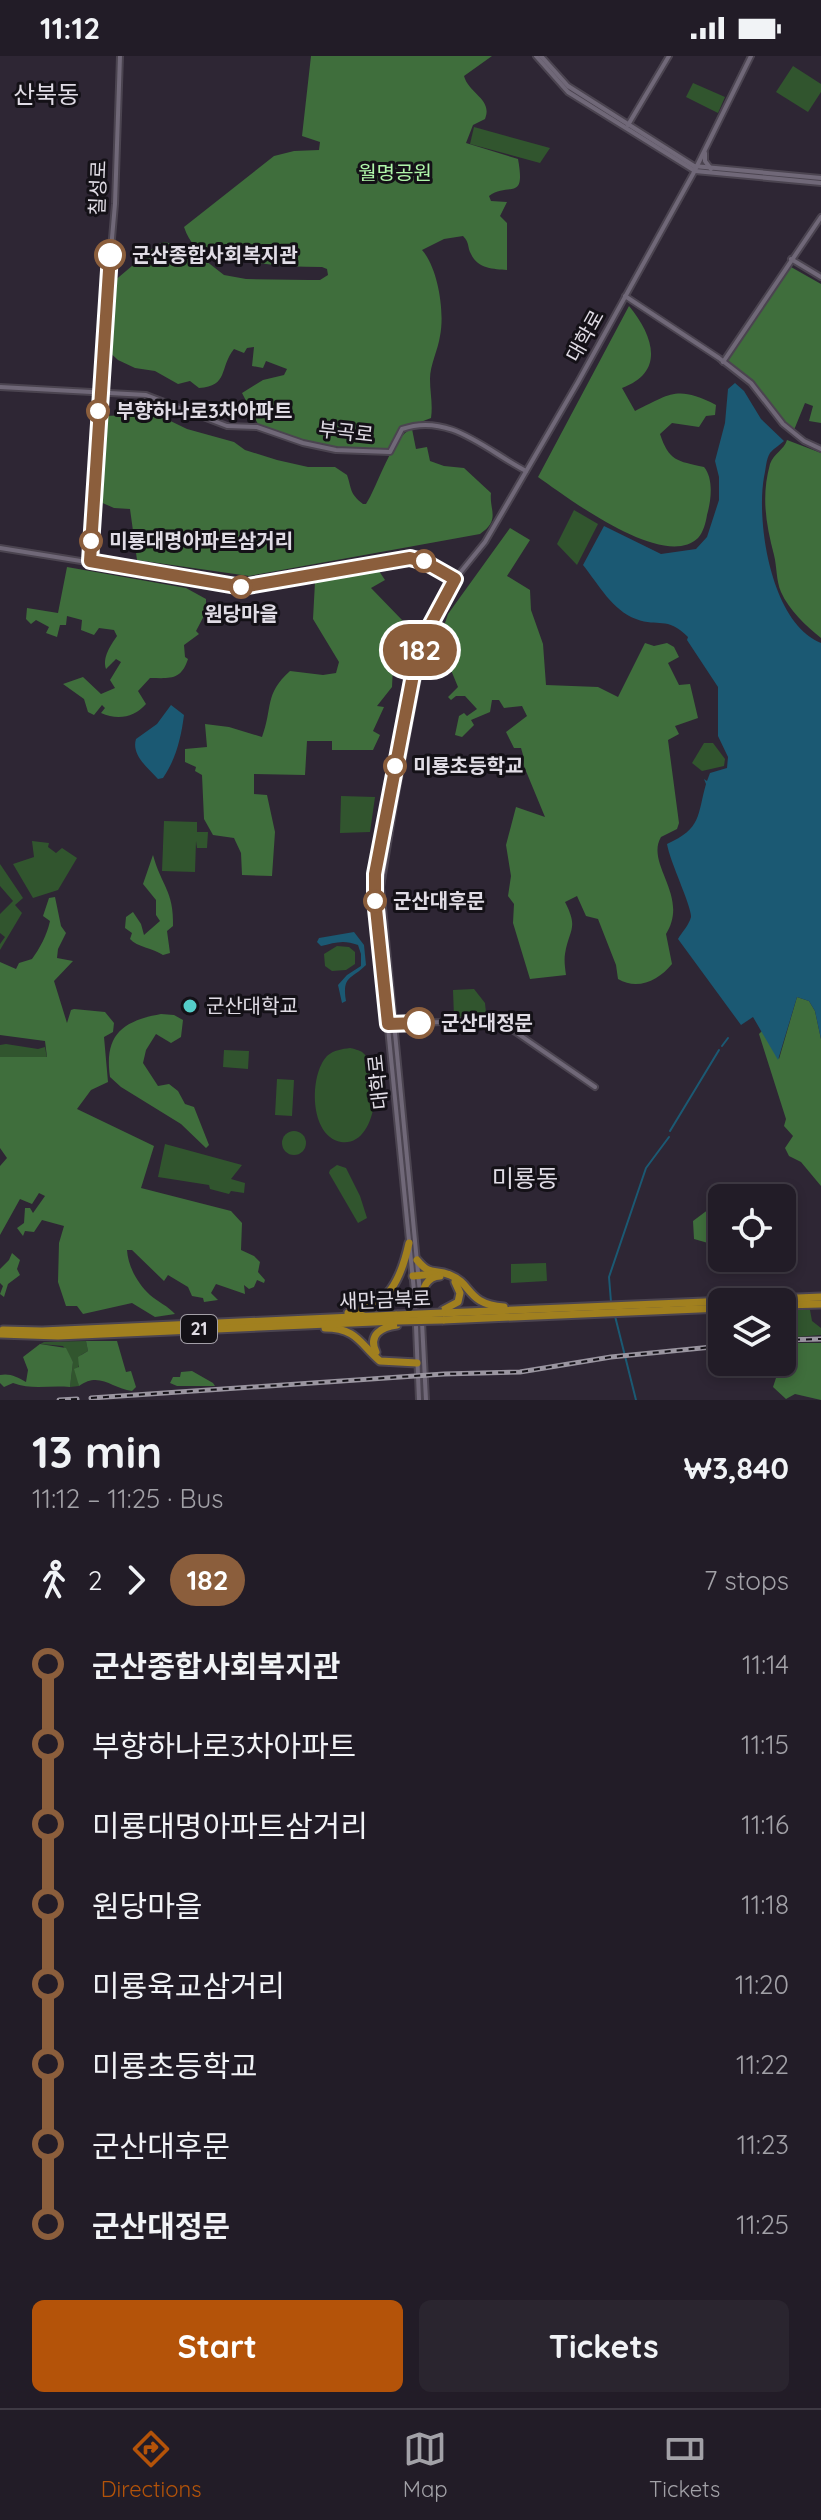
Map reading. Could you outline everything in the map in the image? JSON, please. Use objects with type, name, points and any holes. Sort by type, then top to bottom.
[{"type":"highway","points":[[289,1320],[365,1310],[384,1299],[396,1285],[409,1243]]},
{"type":"highway","points":[[415,1255],[426,1270],[436,1274]]},
{"type":"highway","points":[[415,1276],[453,1276],[474,1298],[492,1306],[590,1308]]},
{"type":"highway","points":[[421,1301],[425,1285],[431,1278],[450,1278],[459,1287],[460,1297],[443,1314]]},
{"type":"highway","name":"21","points":[[796,1301],[821,1297]]},
{"type":"highway","name":"새만금북로","points":[[0,1332],[58,1336],[397,1320],[425,1314],[603,1310],[708,1303]]},
{"type":"highway","name":"21","points":[[796,1303],[821,1304]]},
{"type":"highway","name":"새만금북로","points":[[621,1309],[708,1308]]},
{"type":"highway","name":"새만금북로","points":[[0,1332],[289,1320],[415,1320],[443,1314],[603,1310]]},
{"type":"highway","points":[[397,1320],[376,1334],[373,1344],[376,1351],[389,1359],[416,1360]]},
{"type":"highway","points":[[275,1326],[341,1330],[364,1342],[380,1361],[416,1360]]},
{"type":"street","name":"칠성로","points":[[90,561],[99,393],[115,204],[120,56]]},
{"type":"street","points":[[538,56],[568,86],[684,162],[689,172],[688,184]]},
{"type":"street","points":[[538,56],[568,92],[696,169],[821,180]]},
{"type":"street","points":[[628,125],[669,56]]},
{"type":"street","name":"대학로","points":[[415,1255],[409,1243],[375,899],[375,874],[411,684],[431,623],[455,579],[485,542],[625,296],[696,169],[751,56]]},
{"type":"street","points":[[684,162],[704,153],[710,171]]},
{"type":"street","points":[[688,184],[710,171]]},
{"type":"street","points":[[723,362],[821,217]]},
{"type":"street","points":[[791,259],[821,277]]},
{"type":"street","points":[[625,296],[751,383],[783,424],[804,441],[821,449]]},
{"type":"street","name":"부곡로","points":[[0,387],[146,395],[227,426],[257,427],[309,444],[349,451],[390,452],[402,429],[433,423],[470,437],[526,471]]},
{"type":"street","points":[[0,548],[242,587],[410,558],[425,562],[455,579]]},
{"type":"street","name":"대학로","points":[[419,1400],[415,1255],[382,878],[417,686],[431,637],[431,623]]},
{"type":"street","points":[[393,1011],[407,1024]]},
{"type":"street","points":[[388,1024],[501,1022],[595,1087]]},
{"type":"street","points":[[395,1036],[407,1024]]},
{"type":"street","name":"대학로","points":[[415,1276],[421,1301],[426,1400]]},
{"type":"green space","name":"월명공원","points":[[311,56],[492,56],[464,76],[483,101],[487,112],[485,119],[473,125],[466,143],[518,159],[518,186],[489,196],[491,201],[507,202],[500,216],[507,223],[507,270],[478,263],[463,236],[444,239],[422,250],[436,279],[442,315],[430,374],[431,418],[400,430],[386,452],[322,444],[260,428],[242,393],[263,380],[284,375],[287,369],[266,361],[263,368],[252,366],[254,347],[247,348],[244,353],[234,349],[219,380],[209,387],[199,388],[190,381],[178,384],[155,371],[135,368],[118,360],[107,350],[113,282],[158,244],[165,242],[192,250],[224,275],[246,279],[320,280],[328,275],[327,269],[322,267],[274,265],[205,254],[190,239],[184,227],[274,156],[319,150],[320,142],[302,136]]},
{"type":"green space","points":[[793,66],[821,84],[821,92],[808,112],[776,92]]},
{"type":"green space","points":[[693,83],[725,97],[718,113],[686,97]]},
{"type":"green space","points":[[474,127],[550,148],[540,163],[470,144]]},
{"type":"green space","points":[[791,267],[821,284],[821,423],[809,421],[813,406],[805,403],[794,430],[774,412],[754,381],[727,358]]},
{"type":"green space","points":[[629,306],[644,329],[651,352],[645,373],[622,388],[635,411],[674,394],[692,395],[716,405],[715,415],[706,416],[699,427],[672,423],[660,434],[671,455],[704,467],[709,478],[710,497],[703,530],[698,538],[683,546],[640,539],[616,528],[538,477]]},
{"type":"green space","points":[[154,413],[187,429],[234,442],[245,450],[277,460],[308,467],[335,467],[347,475],[353,494],[363,504],[366,504],[398,441],[412,429],[416,449],[427,447],[430,461],[464,468],[491,493],[492,519],[480,534],[249,576],[137,560],[130,509],[114,508],[98,501],[101,416]]},
{"type":"green space","points":[[787,440],[821,453],[821,638],[798,617],[781,592],[769,532],[765,499],[767,476],[772,460]]},
{"type":"green space","points":[[574,510],[598,524],[577,565],[557,544]]},
{"type":"green space","points":[[510,528],[530,540],[507,576],[530,590],[531,610],[543,644],[546,685],[598,687],[618,697],[645,643],[654,646],[667,643],[674,647],[679,657],[668,663],[679,685],[690,684],[698,718],[675,726],[679,734],[668,740],[679,823],[677,829],[661,837],[658,847],[658,858],[673,907],[666,934],[672,964],[648,982],[633,984],[618,979],[616,965],[598,919],[586,916],[577,896],[565,902],[572,924],[565,956],[566,975],[530,979],[513,923],[514,904],[508,896],[511,876],[506,845],[516,807],[545,817],[521,759],[521,748],[514,748],[506,732],[527,716],[522,706],[504,708],[499,700],[492,700],[490,712],[471,720],[474,725],[462,737],[455,735],[459,716],[464,713],[467,716],[477,709],[465,696],[456,696],[451,700],[448,697],[458,687],[446,658],[436,650],[448,614]]},
{"type":"green space","points":[[67,567],[186,588],[206,599],[206,612],[196,631],[199,634],[184,645],[188,659],[182,671],[174,677],[150,678],[138,691],[146,704],[131,715],[119,717],[101,713],[105,708],[102,705],[94,715],[88,712],[84,699],[63,684],[83,677],[101,694],[115,688],[110,680],[121,662],[116,659],[106,669],[105,665],[108,651],[117,636],[114,630],[99,628],[94,635],[81,630],[82,620],[67,616],[66,625],[60,625],[57,637],[46,633],[49,627],[36,620],[31,624],[26,619],[27,608],[58,613]]},
{"type":"green space","points":[[379,571],[385,580],[371,588],[403,621],[400,645],[394,645],[392,687],[377,706],[384,707],[373,731],[380,735],[373,750],[332,750],[332,741],[307,741],[305,775],[254,774],[254,794],[267,795],[275,832],[272,876],[242,875],[241,853],[234,838],[213,835],[204,819],[202,775],[195,771],[196,767],[185,762],[185,749],[207,747],[205,724],[229,727],[262,737],[273,694],[290,671],[323,675],[336,673],[339,662],[313,619],[315,582]]},
{"type":"green space","points":[[704,743],[713,743],[725,759],[724,766],[702,771],[692,763]]},
{"type":"green space","points":[[341,796],[375,797],[370,832],[340,833]]},
{"type":"green space","points":[[164,821],[197,822],[197,832],[208,832],[207,848],[197,848],[196,841],[195,872],[162,871]]},
{"type":"green space","points":[[32,841],[49,843],[48,847],[56,853],[62,848],[77,858],[58,890],[33,898],[13,864],[34,857]]},
{"type":"green space","points":[[153,855],[173,914],[173,926],[167,931],[170,953],[163,955],[133,942],[130,939],[132,933],[125,928],[126,917],[133,912],[144,935],[160,921],[156,915],[156,900],[143,884]]},
{"type":"green space","points":[[0,864],[23,898],[15,905],[22,913],[0,950],[5,937],[0,933],[0,914],[13,901],[0,886]]},
{"type":"green space","points":[[55,897],[61,926],[66,933],[57,958],[73,961],[54,981],[67,1023],[74,1009],[105,1012],[114,1023],[113,1032],[104,1037],[108,1082],[91,1090],[77,1109],[154,1146],[141,1188],[231,1211],[242,1223],[241,1250],[260,1262],[258,1272],[265,1280],[264,1283],[257,1280],[254,1287],[249,1289],[244,1285],[245,1294],[216,1284],[211,1293],[218,1300],[204,1302],[203,1298],[192,1296],[188,1287],[168,1275],[164,1281],[132,1250],[127,1250],[131,1268],[141,1285],[175,1314],[155,1317],[132,1303],[83,1314],[77,1306],[66,1306],[58,1282],[59,1243],[64,1226],[42,1220],[34,1232],[25,1231],[23,1236],[17,1228],[24,1223],[25,1208],[30,1208],[33,1213],[45,1196],[39,1193],[32,1204],[20,1199],[0,1235],[0,1166],[7,1158],[0,1148],[0,1057],[47,1057],[45,1041],[0,1035],[0,962],[16,969],[19,963],[32,959],[49,926],[50,921],[43,916],[49,898]]},
{"type":"green space","points":[[337,946],[349,947],[355,952],[355,964],[346,970],[332,971],[325,966],[324,954]]},
{"type":"green space","points":[[474,989],[485,1003],[486,1013],[483,1016],[454,1017],[453,990]]},
{"type":"green space","points":[[797,997],[809,1001],[815,1011],[821,1039],[821,1186],[801,1162],[789,1156],[785,1148],[793,1136],[784,1126],[786,1119],[759,1034],[763,1030],[779,1059]]},
{"type":"green space","points":[[161,1014],[174,1015],[183,1020],[181,1037],[171,1043],[156,1034],[146,1050],[143,1063],[158,1086],[169,1084],[178,1091],[185,1104],[194,1107],[209,1145],[206,1148],[181,1124],[110,1077],[110,1050],[119,1032],[136,1021]]},
{"type":"green space","points":[[0,1045],[38,1049],[45,1047],[47,1058],[0,1057]]},
{"type":"green space","points":[[350,1048],[362,1052],[369,1061],[374,1074],[374,1106],[363,1133],[353,1141],[341,1142],[323,1129],[315,1104],[315,1090],[321,1065],[327,1056]]},
{"type":"green space","points":[[224,1050],[249,1051],[248,1069],[223,1067]]},
{"type":"green space","points":[[277,1079],[294,1080],[292,1116],[275,1115]]},
{"type":"green space","points":[[294,1131],[303,1134],[306,1143],[303,1152],[294,1155],[285,1152],[282,1143],[285,1134]]},
{"type":"green space","points":[[165,1144],[242,1165],[231,1179],[245,1183],[244,1193],[231,1191],[229,1194],[210,1189],[209,1185],[158,1177]]},
{"type":"green space","points":[[337,1165],[346,1168],[360,1196],[367,1218],[358,1223],[329,1173]]},
{"type":"green space","points":[[708,1210],[708,1243],[694,1239],[693,1221]]},
{"type":"green space","points":[[12,1253],[20,1260],[17,1269],[20,1275],[8,1284],[4,1297],[0,1294],[3,1286],[0,1283],[0,1269]]},
{"type":"green space","points":[[546,1263],[547,1281],[511,1283],[511,1264]]},
{"type":"green space","points":[[796,1310],[810,1310],[812,1321],[821,1328],[821,1335],[796,1337]]},
{"type":"green space","points":[[86,1341],[88,1351],[81,1355],[77,1374],[79,1386],[70,1387],[73,1362],[63,1346],[41,1344],[35,1347],[44,1342]]},
{"type":"green space","points":[[86,1341],[117,1341],[126,1372],[131,1371],[136,1387],[132,1391],[100,1380],[79,1386],[74,1369],[79,1367],[78,1357],[88,1351]]},
{"type":"green space","points":[[796,1343],[821,1343],[821,1400],[795,1394],[786,1399],[773,1387],[776,1378],[796,1376]]},
{"type":"green space","points":[[40,1344],[66,1348],[73,1362],[70,1387],[34,1387],[13,1383],[4,1387],[0,1383],[0,1375],[10,1375],[26,1382],[28,1370],[23,1357]]},
{"type":"green space","points":[[192,1371],[215,1386],[177,1386],[170,1383],[173,1377],[180,1377],[181,1372]]},
{"type":"water","points":[[735,383],[744,391],[761,419],[784,441],[770,453],[766,464],[762,496],[765,544],[779,594],[790,615],[804,632],[821,643],[821,1039],[815,1011],[809,1001],[797,997],[778,1060],[753,1017],[741,1025],[678,939],[691,917],[667,844],[687,832],[696,820],[706,784],[704,779],[707,781],[710,773],[727,768],[728,757],[718,736],[718,687],[687,640],[688,637],[674,626],[627,615],[606,596],[583,565],[604,526],[661,554],[696,549],[707,537],[719,500],[715,461],[725,423],[728,389]]},
{"type":"water","points":[[171,705],[184,715],[183,724],[171,763],[163,778],[158,779],[138,756],[136,739],[157,724]]},
{"type":"water","points":[[354,932],[364,945],[366,965],[347,982],[346,1001],[342,1003],[338,985],[361,966],[358,945],[343,942],[321,946],[317,942],[319,938]]},
{"type":"waterway","points":[[722,1046],[728,1038]]},
{"type":"waterway","points":[[670,1131],[719,1050]]},
{"type":"waterway","points":[[611,1302],[609,1277],[646,1168],[669,1137]]},
{"type":"waterway","points":[[615,1316],[636,1400]]},
{"type":"railway","points":[[796,1340],[821,1339]]},
{"type":"railway","points":[[91,1398],[444,1374],[520,1372],[611,1357],[708,1347]]},
{"type":"railway","points":[[59,1400],[77,1399]]},
{"type":"bus line","name":"182","points":[[110,255],[90,561],[253,587],[410,558],[419,559],[455,579],[425,635],[413,675],[374,886],[388,1024],[419,1023]]},
{"type":"place","name":"군산종합사회복지관","points":[[110,255]]},
{"type":"place","name":"부향하나로3차아파트","points":[[98,411]]},
{"type":"place","name":"미룡대명아파트삼거리","points":[[91,541]]},
{"type":"place","name":"원당마을","points":[[241,587]]},
{"type":"place","name":"미룡초등학교","points":[[395,766]]},
{"type":"place","name":"군산대후문","points":[[375,901]]},
{"type":"place","name":"군산대학교","points":[[190,1006]]},
{"type":"place","name":"군산대정문","points":[[419,1023]]},
{"type":"district","name":"산북동","points":[[46,95]]},
{"type":"district","name":"미룡동","points":[[525,1179]]}]
